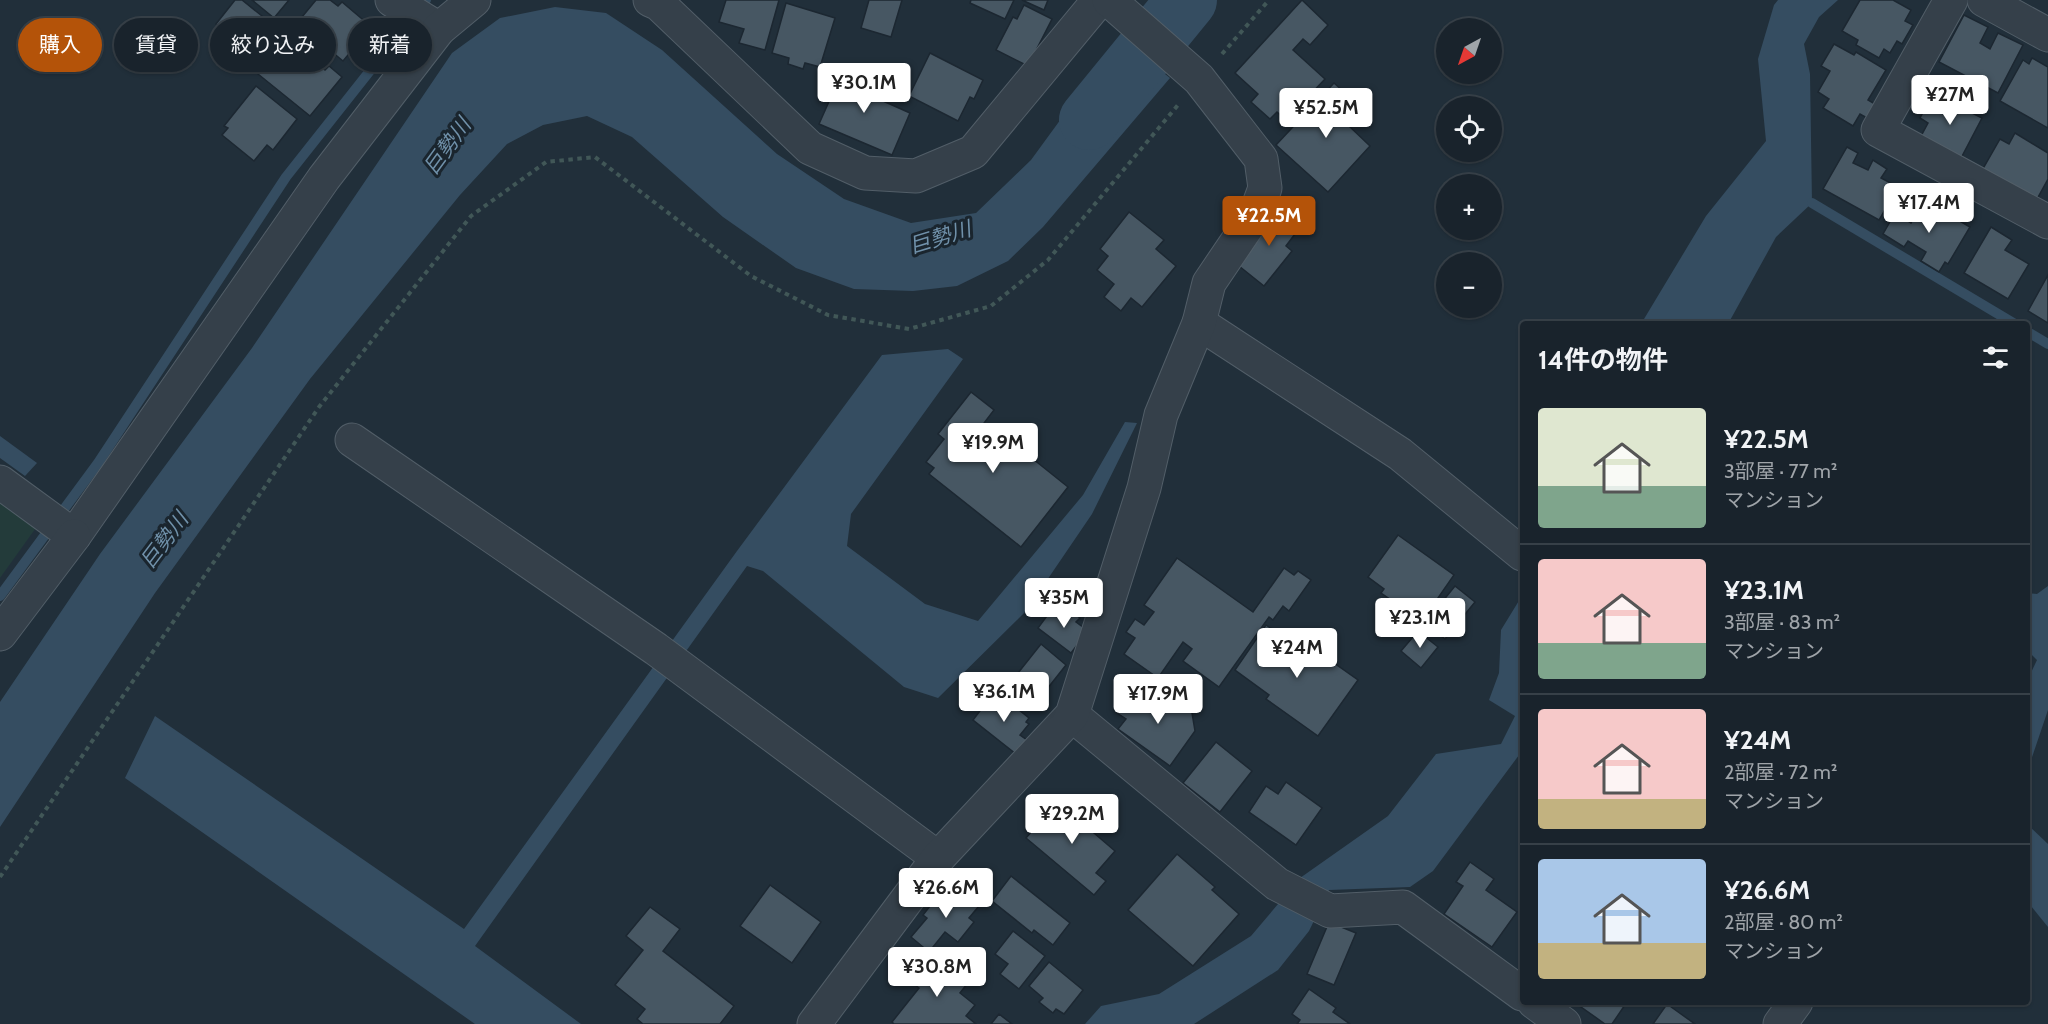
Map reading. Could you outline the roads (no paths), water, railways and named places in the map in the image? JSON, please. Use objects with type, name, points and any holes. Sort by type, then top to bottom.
[{"type":"street","points":[[0,634],[61,526],[324,178],[415,14],[474,0]]},
{"type":"street","points":[[650,0],[659,4],[810,148],[865,173],[916,176],[973,152],[1099,0]]},
{"type":"street","points":[[814,1024],[938,858],[1072,715],[1144,488],[1161,415],[1199,323],[1209,283],[1255,215],[1265,188],[1261,159],[1199,80],[1109,0]]},
{"type":"street","points":[[1951,0],[1878,130],[2048,222]]},
{"type":"street","points":[[1984,0],[2048,35]]},
{"type":"street","points":[[1199,323],[1400,454],[1520,553]]},
{"type":"street","points":[[352,440],[656,649],[938,858]]},
{"type":"street","points":[[0,482],[61,526]]},
{"type":"street","points":[[1072,715],[1277,884],[1330,911],[1403,908],[1520,993]]},
{"type":"street","points":[[1538,1005],[1564,1024]]},
{"type":"street","points":[[1780,1024],[1794,1005]]},
{"type":"water","points":[[1778,0],[1838,0],[1819,17],[1804,44],[1810,74],[1812,203],[1776,237],[1730,321],[1643,321],[1706,216],[1766,141],[1758,59],[1774,5]]},
{"type":"water","points":[[555,7],[606,13],[662,50],[777,154],[844,199],[911,223],[976,213],[1031,160],[1120,38],[1170,78],[1043,227],[1008,261],[957,286],[913,291],[854,289],[796,268],[723,217],[632,137],[587,116],[543,125],[507,144],[460,195],[310,379],[155,593],[0,827],[0,702],[100,554],[252,348],[452,53],[500,18]]},
{"type":"water","points":[[948,349],[963,359],[851,514],[847,546],[925,604],[978,621],[1083,495],[1125,422],[1137,423],[1092,514],[1026,611],[938,698],[904,687],[763,571],[747,566],[475,946],[581,1024],[475,1024],[125,778],[155,716],[464,929],[737,551],[882,355]]},
{"type":"water","points":[[0,436],[37,463],[25,476],[0,458]]},
{"type":"water","points":[[2048,586],[2048,710],[2030,763],[2030,675],[2037,660],[2030,653],[2030,593],[2037,594]]},
{"type":"water","points":[[1520,599],[1520,754],[1433,871],[1410,887],[1329,890],[1309,931],[1278,970],[1194,1024],[1085,1024],[1101,1006],[1159,994],[1251,936],[1300,878],[1388,816],[1436,754],[1501,744],[1515,716],[1489,700],[1499,673],[1501,630]]},
{"type":"water","points":[[2030,827],[2048,844],[2048,927],[2030,905]]},
{"type":"waterway","points":[[0,596],[98,463],[286,177],[426,0]]},
{"type":"waterway","name":"巨勢川","points":[[1089,120],[1187,0]]},
{"type":"waterway","points":[[1812,203],[2010,321]]},
{"type":"waterway","points":[[2030,333],[2048,344]]}]
